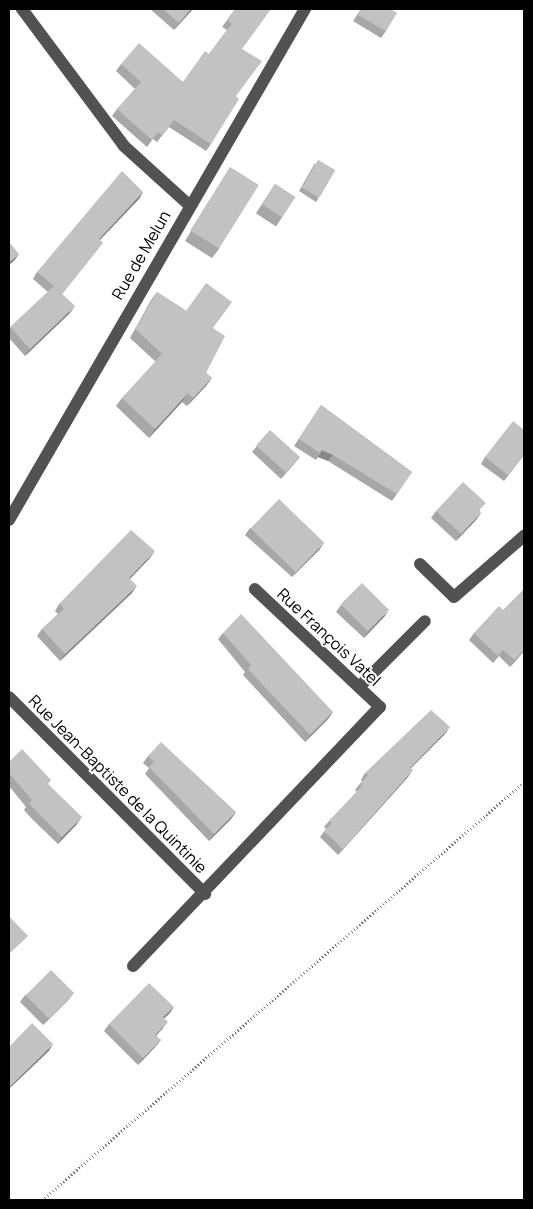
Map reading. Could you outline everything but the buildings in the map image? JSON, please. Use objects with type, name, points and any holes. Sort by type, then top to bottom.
[{"type":"street","points":[[22,9],[124,146],[189,205]]},
{"type":"street","name":"Rue de Melun","points":[[9,520],[189,205],[305,9]]},
{"type":"street","points":[[420,564],[454,598],[524,536]]},
{"type":"street","name":"Rue François Vatel","points":[[255,589],[380,708]]},
{"type":"street","points":[[359,687],[425,621]]},
{"type":"street","name":"Rue Jean-Baptiste de la Quintinie","points":[[9,697],[205,894]]},
{"type":"street","name":"Rue Jean-Baptiste de la Quintinie","points":[[133,966],[205,894],[380,708]]},
{"type":"path","points":[[42,1200],[524,782]]}]
